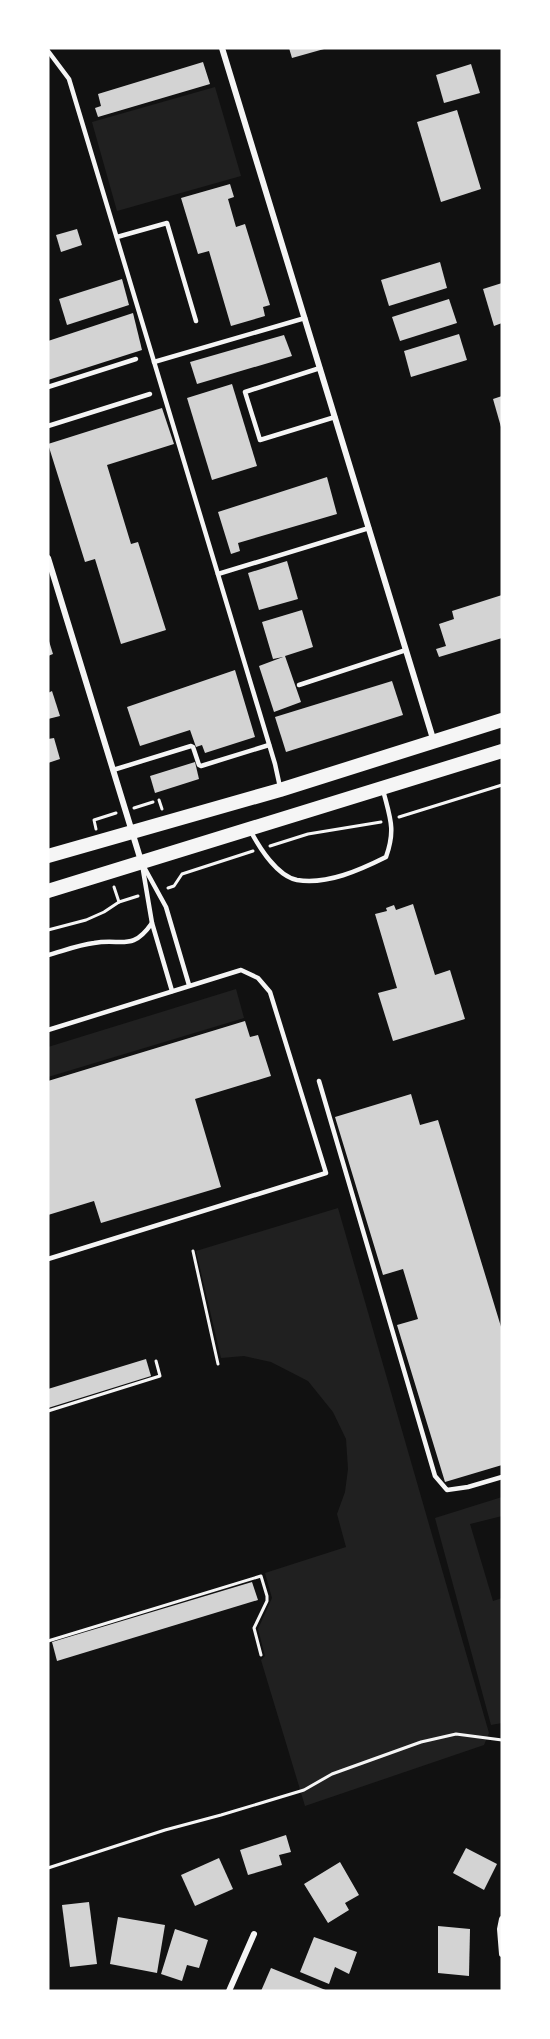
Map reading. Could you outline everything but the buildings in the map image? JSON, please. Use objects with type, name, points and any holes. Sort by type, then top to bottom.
[{"type":"main road","points":[[48,856],[280,790],[502,720]]},
{"type":"main road","points":[[48,891],[502,751]]},
{"type":"street","points":[[222,48],[434,742]]},
{"type":"street","points":[[48,558],[141,861]]},
{"type":"street","points":[[502,1919],[500,1929],[502,1954]]},
{"type":"street","points":[[230,1991],[254,1934]]},
{"type":"lane","points":[[48,51],[69,79],[269,745],[280,790]]},
{"type":"lane","points":[[117,237],[167,223],[196,321]]},
{"type":"lane","points":[[154,362],[305,318]]},
{"type":"lane","points":[[48,387],[136,359]]},
{"type":"lane","points":[[320,368],[244,392],[260,440],[335,417]]},
{"type":"lane","points":[[48,426],[150,394]]},
{"type":"lane","points":[[218,574],[369,528]]},
{"type":"lane","points":[[299,685],[406,650]]},
{"type":"lane","points":[[113,770],[191,746],[201,766],[269,745]]},
{"type":"lane","points":[[249,828],[260,849],[281,871],[295,880],[315,880],[343,875],[366,867],[386,856],[392,839],[391,819],[382,788]]},
{"type":"lane","points":[[141,861],[152,923],[172,991]]},
{"type":"lane","points":[[141,861],[166,907],[189,985]]},
{"type":"lane","points":[[48,956],[95,942],[128,943],[144,935],[152,923]]},
{"type":"lane","points":[[48,1030],[241,970],[258,978],[270,992],[326,1173],[48,1259]]},
{"type":"lane","points":[[319,1081],[435,1476],[447,1490],[468,1487],[502,1477]]},
{"type":"path","points":[[174,886],[182,874],[260,849],[309,834],[391,819],[502,785]]},
{"type":"path","points":[[48,930],[86,920],[119,902],[134,898]]},
{"type":"path","points":[[193,1251],[218,1364]]},
{"type":"path","points":[[48,1411],[160,1376],[156,1361]]},
{"type":"path","points":[[48,1641],[261,1576],[267,1601],[254,1628],[261,1655]]},
{"type":"path","points":[[48,1869],[165,1830],[304,1790],[332,1774],[421,1742],[456,1734],[502,1740]]},
{"type":"shaded area","points":[[215,87],[241,176],[117,211],[92,122]]},
{"type":"shaded area","points":[[236,989],[244,1018],[48,1077],[48,1047]]},
{"type":"shaded area","points":[[338,1208],[489,1733],[484,1745],[305,1806],[261,1660],[265,1656],[258,1629],[272,1598],[265,1573],[346,1547],[337,1514],[345,1492],[348,1469],[346,1439],[333,1412],[308,1381],[271,1362],[244,1356],[221,1358],[196,1251]]},
{"type":"shaded area","points":[[502,1497],[502,1516],[470,1524],[493,1601],[502,1598],[502,1723],[491,1725],[435,1518]]}]
